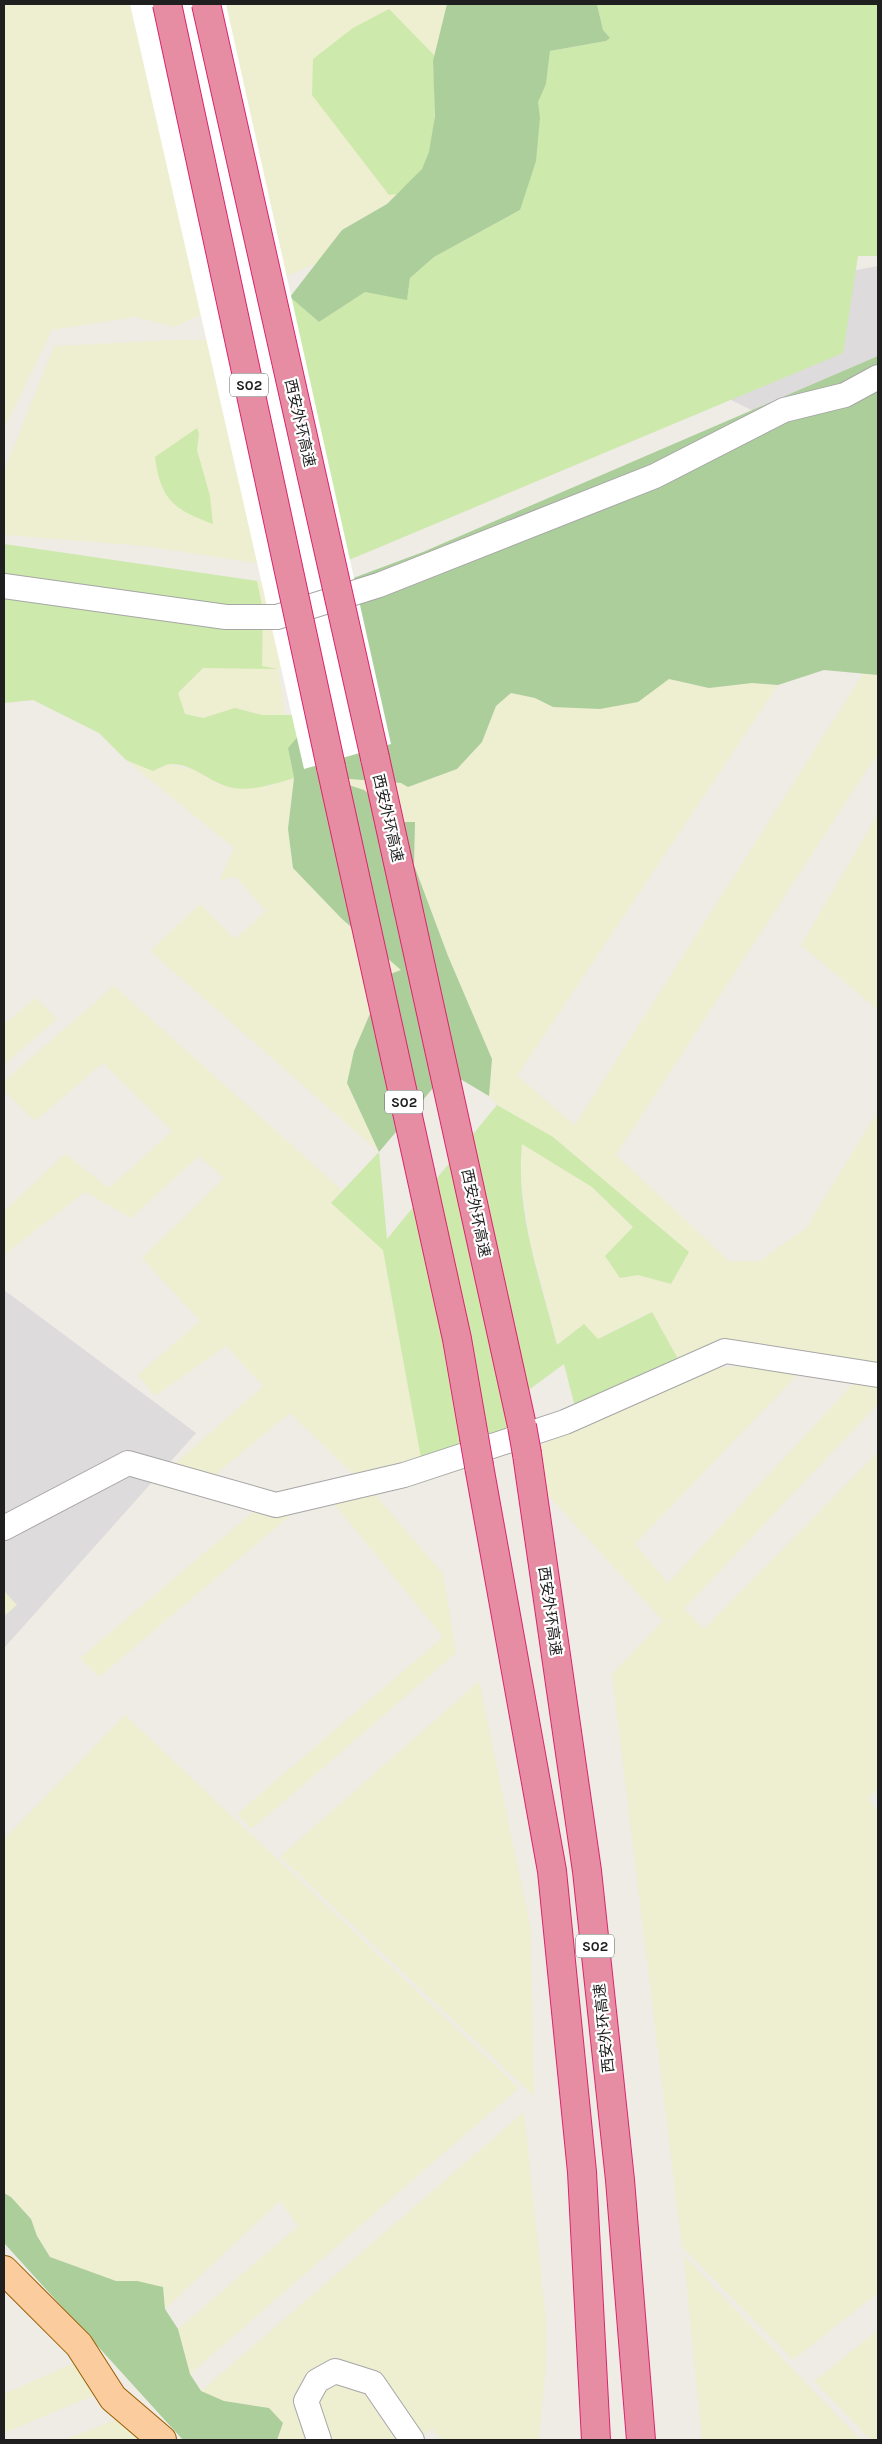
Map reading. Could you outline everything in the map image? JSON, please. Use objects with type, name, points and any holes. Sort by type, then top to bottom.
[{"type":"highway","name":"S02","points":[[167,4],[456,1340],[552,1871],[582,2172],[596,2440]]},
{"type":"highway","name":"西安外环高速","points":[[206,4],[375,758],[528,1454],[588,1870],[620,2180],[641,2440]]},
{"type":"main road","points":[[4,2270],[79,2345],[114,2398],[162,2440]]},
{"type":"street","points":[[4,586],[226,617],[277,617],[380,585],[654,476],[784,410],[845,395],[878,377]]},
{"type":"street","points":[[4,1528],[128,1463],[276,1505],[404,1475],[565,1422],[725,1351],[878,1375]]},
{"type":"street","points":[[319,2440],[306,2401],[317,2381],[336,2370],[373,2383],[412,2440]]},
{"type":"shaded area","points":[[878,266],[878,469],[865,466],[725,397],[711,297]]},
{"type":"shaded area","points":[[4,1290],[196,1433],[4,1648]]},
{"type":"green space","points":[[4,4],[447,4],[435,56],[389,9],[389,194],[397,194],[387,204],[342,230],[317,263],[174,327],[135,317],[52,330],[4,429]]},
{"type":"green space","points":[[447,4],[597,4],[603,30],[610,38],[606,41],[550,51],[546,84],[538,102],[540,118],[536,161],[520,210],[434,257],[410,278],[407,300],[365,292],[319,322],[290,297],[342,230],[387,204],[422,169],[429,152],[435,116],[433,61]]},
{"type":"green space","points":[[597,4],[878,4],[878,256],[858,256],[843,353],[337,565],[290,297],[319,322],[365,292],[407,299],[410,278],[434,257],[520,210],[540,118],[537,102],[546,84],[550,51],[606,41],[609,37],[603,30]]},
{"type":"green space","points":[[389,9],[435,56],[433,61],[435,116],[428,158],[422,169],[397,194],[389,195],[312,95],[313,59],[353,28]]},
{"type":"green space","points":[[173,340],[238,340],[312,572],[145,546],[4,535],[4,471],[54,346]],"holes":[[[199,434],[197,450],[210,496],[159,482]]]},
{"type":"green space","points":[[878,356],[878,675],[824,670],[778,685],[752,683],[709,688],[669,679],[638,702],[600,709],[553,707],[535,698],[511,693],[496,706],[482,742],[457,769],[408,787],[401,783],[324,777],[364,790],[378,802],[395,822],[415,822],[414,865],[448,956],[492,1059],[489,1096],[462,1080],[433,1088],[379,1152],[347,1083],[354,1051],[372,1009],[372,981],[401,970],[342,919],[293,868],[288,829],[294,778],[288,748],[316,715],[348,580],[423,552]]},
{"type":"green space","points":[[197,428],[199,434],[197,450],[210,496],[213,524],[188,513],[171,501],[161,484],[155,457]]},
{"type":"green space","points":[[4,544],[257,581],[263,610],[262,666],[278,669],[203,668],[178,693],[185,714],[203,718],[235,708],[262,715],[316,715],[288,748],[294,778],[279,783],[240,789],[217,783],[188,767],[180,765],[169,764],[153,771],[126,760],[99,733],[33,700],[4,703]]},
{"type":"green space","points":[[257,581],[298,587],[350,662],[278,669],[285,715],[262,715],[235,708],[203,718],[185,714],[178,693],[263,610]]},
{"type":"green space","points":[[863,674],[878,675],[878,753],[616,1155],[729,1261],[760,1261],[806,1228],[878,1111],[878,1370],[678,1359],[651,1312],[597,1339],[558,1345],[530,1240],[520,1169],[522,1143],[592,1187],[633,1228],[605,1256],[620,1278],[638,1275],[671,1284],[689,1252],[553,1137],[497,1105],[489,1096],[492,1059],[448,956],[414,865],[415,822],[395,822],[321,777],[401,783],[408,787],[482,742],[496,706],[511,693],[535,698],[553,707],[638,702],[668,679],[710,688],[752,683],[778,685],[517,1076],[575,1125]]},
{"type":"green space","points":[[126,760],[153,771],[170,764],[201,772],[219,785],[270,786],[294,778],[288,829],[293,868],[342,919],[401,970],[372,1009],[354,1051],[347,1083],[379,1152],[150,951],[200,904],[235,939],[266,911],[236,877],[220,880],[234,848]]},
{"type":"green space","points":[[878,814],[878,1010],[801,945]]},
{"type":"green space","points":[[114,986],[342,1190],[331,1203],[383,1250],[422,1462],[356,1477],[290,1413],[210,1479],[170,1468],[263,1386],[226,1346],[155,1396],[138,1375],[200,1321],[142,1258],[224,1178],[199,1156],[131,1218],[85,1192],[4,1255],[4,1211],[65,1154],[109,1188],[172,1131],[103,1063],[35,1121],[4,1091],[4,1081]]},
{"type":"green space","points":[[36,998],[57,1019],[4,1065],[4,1024]]},
{"type":"green space","points":[[497,1105],[553,1137],[689,1252],[671,1284],[638,1275],[620,1278],[605,1256],[633,1227],[592,1187],[522,1144],[522,1195],[526,1220],[537,1271],[557,1345],[584,1324],[598,1339],[652,1312],[678,1359],[578,1419],[564,1364],[515,1400],[555,1434],[422,1463],[383,1250],[331,1203],[379,1152],[387,1239]]},
{"type":"green space","points":[[809,1363],[635,1544],[668,1583],[860,1376],[878,1380],[878,1404],[684,1609],[704,1629],[878,1452],[878,1787],[868,1799],[878,1812],[878,2293],[793,2360],[682,2247],[612,1674],[663,1621],[516,1460],[675,1370]]},
{"type":"green space","points":[[367,1485],[443,1574],[456,1653],[252,1829],[237,1814],[443,1637],[327,1495]]},
{"type":"green space","points":[[306,1502],[99,1677],[80,1658],[259,1507]]},
{"type":"green space","points":[[4,1591],[17,1605],[4,1616]]},
{"type":"green space","points":[[479,1681],[531,1930],[534,2096],[280,1857]]},
{"type":"green space","points":[[125,1715],[519,2088],[190,2374],[178,2329],[298,2226],[280,2201],[165,2309],[137,2281],[116,2281],[50,2257],[37,2236],[31,2219],[11,2197],[4,2193],[4,1839]]},
{"type":"green space","points":[[524,2112],[546,2322],[546,2364],[539,2440],[441,2440],[432,2428],[419,2440],[277,2440],[283,2423],[269,2408],[224,2401],[201,2391]]},
{"type":"green space","points":[[4,2193],[11,2197],[31,2219],[37,2236],[50,2257],[116,2281],[137,2281],[163,2287],[165,2309],[178,2329],[190,2374],[201,2391],[224,2401],[269,2408],[283,2423],[277,2440],[183,2440],[4,2243]]},
{"type":"green space","points":[[684,2256],[861,2440],[702,2440]]},
{"type":"green space","points":[[878,2330],[878,2440],[871,2440],[814,2381]]},
{"type":"green space","points":[[76,2362],[105,2391],[4,2433],[4,2394]]},
{"type":"green space","points":[[129,2415],[153,2440],[63,2440]]},
{"type":"pier","points":[[130,4],[226,4],[391,744],[304,769]]}]
